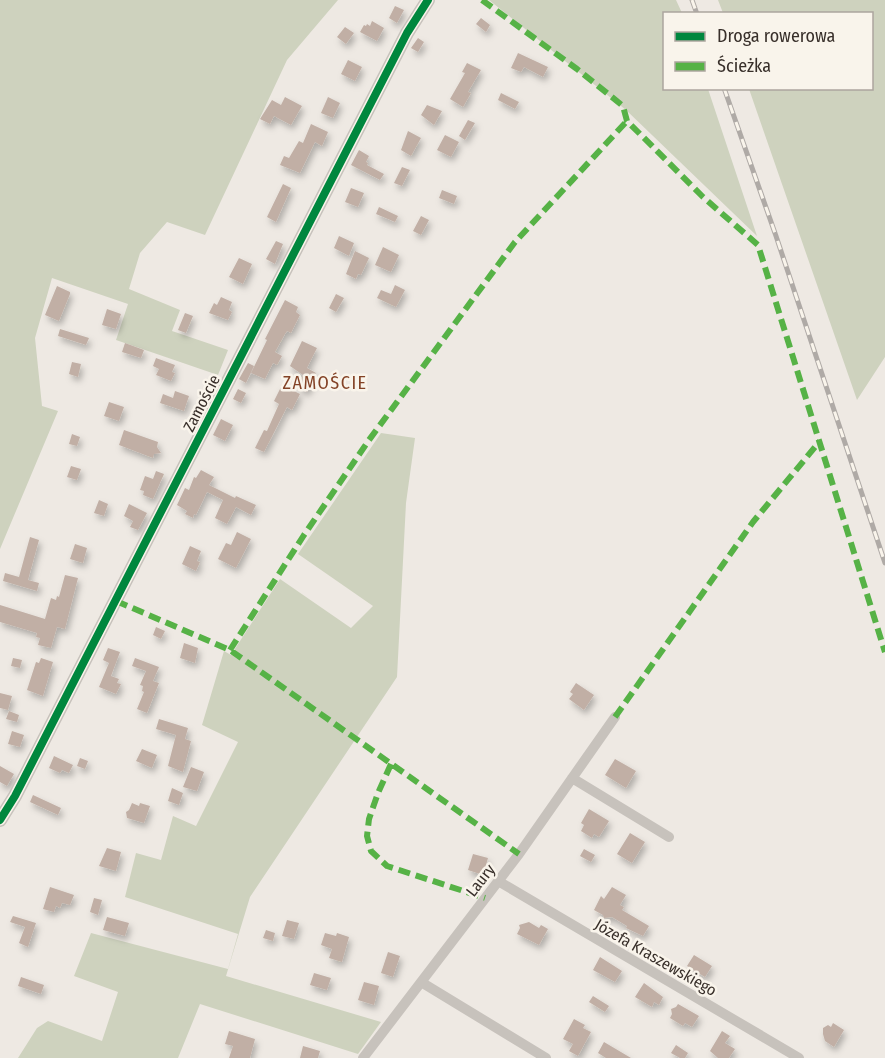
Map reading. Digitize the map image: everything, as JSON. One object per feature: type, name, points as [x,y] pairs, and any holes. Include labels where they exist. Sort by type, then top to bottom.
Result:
[{"type":"street","name":"Zamoście","points":[[0,820],[15,796],[407,33],[428,0]]},
{"type":"street","name":"Laury","points":[[363,1058],[498,881],[615,717]]},
{"type":"street","points":[[572,778],[669,837]]},
{"type":"street","name":"Józefa Kraszewskiego","points":[[498,881],[799,1058]]},
{"type":"street","points":[[421,982],[546,1058]]},
{"type":"green space","points":[[0,0],[338,0],[287,60],[205,235],[167,222],[140,253],[129,289],[180,310],[172,331],[228,350],[218,375],[116,340],[128,304],[52,278],[35,338],[42,406],[58,411],[0,549]]},
{"type":"green space","points":[[489,0],[676,0],[682,12],[663,12],[663,90],[708,90],[757,236],[626,110]]},
{"type":"green space","points":[[718,0],[885,0],[885,357],[857,400],[749,90],[873,90],[873,12],[723,12]]},
{"type":"green space","points":[[381,433],[415,438],[406,503],[397,677],[250,897],[226,976],[381,1022],[358,1054],[200,1004],[178,1058],[18,1058],[37,1028],[48,1021],[102,1041],[118,992],[74,976],[91,933],[228,969],[238,934],[125,897],[136,853],[161,860],[173,816],[196,826],[238,742],[202,725],[224,651],[231,655],[280,579],[351,628],[373,606],[298,554]]},
{"type":"building","points":[[395,6],[404,10],[397,23],[389,18]]},
{"type":"building","points":[[481,18],[490,25],[486,32],[476,24]]},
{"type":"building","points":[[372,21],[384,28],[377,41],[360,32],[364,25],[370,26]]},
{"type":"building","points":[[345,27],[354,33],[346,44],[337,37]]},
{"type":"building","points":[[418,38],[424,42],[418,52],[411,48]]},
{"type":"building","points":[[518,53],[548,67],[543,77],[524,67],[521,72],[511,68]]},
{"type":"building","points":[[348,60],[362,67],[355,81],[341,74]]},
{"type":"building","points":[[467,63],[481,70],[468,92],[471,93],[463,107],[450,99],[465,73],[462,72]]},
{"type":"building","points":[[501,93],[519,102],[515,109],[498,100]]},
{"type":"building","points":[[285,97],[302,106],[291,125],[274,116],[270,124],[260,119],[272,100],[281,105]]},
{"type":"building","points":[[328,97],[340,103],[333,118],[321,113]]},
{"type":"building","points":[[427,105],[442,111],[434,125],[421,115]]},
{"type":"building","points":[[468,120],[475,123],[465,140],[459,136]]},
{"type":"building","points":[[311,124],[328,132],[322,146],[315,142],[300,173],[280,165],[284,156],[289,158],[299,141],[303,143]]},
{"type":"building","points":[[408,131],[421,138],[411,156],[401,150]]},
{"type":"building","points":[[445,135],[459,142],[451,157],[437,150]]},
{"type":"building","points":[[359,150],[369,156],[367,165],[384,174],[380,180],[351,165]]},
{"type":"building","points":[[402,167],[410,170],[402,186],[394,183]]},
{"type":"building","points":[[283,184],[291,188],[276,222],[267,217]]},
{"type":"building","points":[[351,188],[364,193],[358,207],[345,202]]},
{"type":"building","points":[[442,190],[457,196],[454,204],[439,198]]},
{"type":"building","points":[[379,207],[398,216],[395,222],[376,214]]},
{"type":"building","points":[[421,216],[429,220],[421,235],[413,231]]},
{"type":"building","points":[[339,236],[354,243],[349,256],[334,248]]},
{"type":"building","points":[[276,241],[283,244],[275,264],[266,259]]},
{"type":"building","points":[[383,247],[399,255],[391,272],[375,265]]},
{"type":"building","points":[[355,251],[369,258],[361,275],[358,274],[356,279],[346,274]]},
{"type":"building","points":[[239,258],[252,264],[243,284],[229,277]]},
{"type":"building","points":[[395,285],[405,290],[396,307],[377,298],[381,290],[391,294]]},
{"type":"building","points":[[57,286],[70,292],[59,321],[45,315]]},
{"type":"building","points":[[336,294],[344,298],[336,312],[329,308]]},
{"type":"building","points":[[221,297],[232,302],[229,310],[232,312],[228,320],[209,313],[214,303],[217,305]]},
{"type":"building","points":[[285,300],[298,307],[296,312],[300,315],[291,333],[287,331],[275,352],[282,356],[277,365],[273,363],[265,379],[251,373]]},
{"type":"building","points":[[107,309],[121,314],[116,329],[102,325]]},
{"type":"building","points":[[185,313],[193,316],[186,333],[178,330]]},
{"type":"building","points":[[60,329],[89,338],[86,345],[58,336]]},
{"type":"building","points":[[302,341],[317,348],[307,368],[316,373],[307,392],[298,387],[303,375],[290,366]]},
{"type":"building","points":[[125,343],[144,350],[141,358],[122,352]]},
{"type":"building","points":[[156,358],[175,365],[172,372],[175,373],[171,381],[156,375],[159,369],[153,366]]},
{"type":"building","points":[[72,362],[81,364],[78,377],[69,374]]},
{"type":"building","points":[[248,363],[254,366],[246,383],[239,379]]},
{"type":"building","points":[[282,385],[300,394],[292,410],[287,407],[264,452],[255,448],[264,430],[267,431],[279,404],[274,401]]},
{"type":"building","points":[[238,389],[246,393],[241,403],[233,399]]},
{"type":"building","points":[[175,391],[189,396],[184,411],[160,403],[163,394],[173,398]]},
{"type":"building","points":[[109,402],[124,407],[119,421],[104,416]]},
{"type":"building","points":[[221,419],[233,425],[225,441],[213,435]]},
{"type":"building","points":[[124,430],[158,442],[157,447],[161,453],[154,454],[153,458],[119,445]]},
{"type":"building","points":[[72,434],[80,437],[77,446],[69,444]]},
{"type":"building","points":[[71,466],[81,469],[77,480],[67,477]]},
{"type":"building","points":[[201,470],[214,477],[209,485],[256,505],[251,515],[236,507],[227,524],[215,518],[223,500],[207,492],[193,518],[185,514],[187,511],[177,505],[185,488],[189,490],[194,477],[196,478]]},
{"type":"building","points":[[156,471],[164,474],[153,499],[143,495],[144,491],[140,490],[145,476],[153,479]]},
{"type":"building","points":[[99,500],[108,504],[104,516],[94,513]]},
{"type":"building","points":[[129,504],[147,513],[138,530],[130,527],[133,521],[124,516]]},
{"type":"building","points":[[237,532],[251,539],[236,568],[218,559],[226,543],[231,545]]},
{"type":"building","points":[[30,537],[39,540],[28,580],[39,583],[37,591],[3,581],[5,573],[19,577]]},
{"type":"building","points":[[75,544],[87,548],[83,563],[70,559]]},
{"type":"building","points":[[190,546],[201,551],[196,571],[182,564]]},
{"type":"building","points":[[65,575],[78,578],[65,629],[57,627],[51,648],[38,645],[40,638],[36,637],[37,633],[0,622],[0,605],[45,619],[51,598],[56,600],[57,596],[59,597]]},
{"type":"building","points":[[156,627],[165,631],[161,639],[153,635]]},
{"type":"building","points":[[184,643],[198,648],[195,663],[180,658]]},
{"type":"building","points":[[108,648],[120,652],[111,676],[119,679],[117,683],[121,684],[116,694],[99,687],[109,663],[103,660]]},
{"type":"building","points":[[13,658],[22,660],[20,668],[11,666]]},
{"type":"building","points":[[41,658],[53,662],[43,696],[27,690],[36,662],[39,663]]},
{"type":"building","points":[[135,658],[159,667],[153,681],[159,683],[147,713],[137,709],[144,692],[142,691],[143,686],[140,685],[146,671],[132,666]]},
{"type":"building","points":[[576,683],[594,695],[584,710],[569,699],[573,694],[570,692]]},
{"type":"building","points":[[0,693],[12,696],[8,710],[0,708]]},
{"type":"building","points":[[9,711],[19,715],[17,722],[6,719]]},
{"type":"building","points":[[159,719],[188,728],[185,739],[191,741],[183,772],[168,766],[176,735],[156,729]]},
{"type":"building","points":[[12,731],[24,735],[20,747],[8,744]]},
{"type":"building","points":[[142,749],[157,755],[152,768],[136,761]]},
{"type":"building","points":[[54,756],[73,765],[69,773],[62,770],[60,773],[49,768]]},
{"type":"building","points":[[80,758],[88,761],[85,769],[77,766]]},
{"type":"building","points":[[615,759],[636,771],[626,788],[605,775]]},
{"type":"building","points":[[0,766],[14,774],[7,786],[0,782]]},
{"type":"building","points":[[191,767],[204,772],[197,791],[183,787]]},
{"type":"building","points":[[172,788],[183,793],[179,805],[168,801]]},
{"type":"building","points":[[33,795],[61,808],[58,815],[30,802]]},
{"type":"building","points":[[132,803],[139,806],[140,803],[150,806],[144,823],[127,818],[126,812]]},
{"type":"building","points":[[589,809],[609,821],[599,837],[594,834],[592,838],[581,831],[584,825],[581,823]]},
{"type":"building","points":[[630,833],[645,842],[632,863],[617,854]]},
{"type":"building","points":[[107,848],[121,852],[116,871],[99,866]]},
{"type":"building","points":[[584,849],[595,855],[591,862],[580,856]]},
{"type":"building","points":[[473,854],[488,858],[483,875],[468,870]]},
{"type":"building","points":[[50,887],[74,895],[70,905],[62,903],[60,908],[56,906],[54,912],[43,909]]},
{"type":"building","points":[[612,887],[626,895],[620,905],[624,907],[622,910],[649,926],[643,936],[626,928],[627,926],[612,917],[604,918],[594,910],[601,896],[604,899]]},
{"type":"building","points":[[94,898],[102,900],[98,915],[90,912]]},
{"type":"building","points":[[13,916],[36,923],[28,947],[19,943],[25,927],[10,922]]},
{"type":"building","points":[[107,917],[129,923],[125,936],[103,930]]},
{"type":"building","points":[[287,920],[299,923],[294,939],[282,936]]},
{"type":"building","points":[[529,922],[539,928],[541,925],[548,929],[539,945],[517,934],[519,925]]},
{"type":"building","points":[[266,930],[275,933],[273,941],[263,938]]},
{"type":"building","points":[[325,933],[336,936],[337,933],[349,937],[342,962],[329,958],[332,949],[321,945]]},
{"type":"building","points":[[388,952],[400,956],[393,977],[381,973]]},
{"type":"building","points":[[694,955],[712,966],[705,977],[687,966]]},
{"type":"building","points":[[600,957],[622,971],[615,982],[593,970]]},
{"type":"building","points":[[314,973],[331,978],[327,990],[310,985]]},
{"type":"building","points":[[21,977],[44,985],[41,994],[18,986]]},
{"type":"building","points":[[364,982],[379,986],[374,1005],[358,1000]]},
{"type":"building","points":[[644,983],[663,997],[659,1005],[654,1002],[652,1007],[635,997]]},
{"type":"building","points":[[593,996],[609,1006],[605,1012],[589,1002]]},
{"type":"building","points":[[678,1004],[699,1016],[692,1027],[685,1023],[683,1026],[670,1018],[671,1009]]},
{"type":"building","points":[[574,1019],[585,1025],[583,1028],[591,1032],[578,1056],[569,1051],[573,1044],[563,1039]]},
{"type":"building","points":[[833,1023],[844,1030],[834,1047],[825,1041],[823,1034],[823,1028],[828,1025],[831,1027]]},
{"type":"building","points":[[229,1031],[255,1039],[250,1058],[229,1058],[233,1046],[225,1044]]},
{"type":"building","points":[[722,1031],[730,1036],[725,1043],[735,1049],[729,1058],[718,1058],[710,1051]]},
{"type":"building","points":[[604,1042],[631,1058],[606,1058],[598,1053]]},
{"type":"building","points":[[676,1045],[688,1053],[685,1058],[671,1053]]},
{"type":"building","points":[[303,1046],[320,1051],[318,1058],[300,1058]]},
{"type":"railway","points":[[692,0],[696,12]]},
{"type":"railway","points":[[725,90],[885,563]]},
{"type":"marked path","points":[[482,0],[577,69],[623,106],[627,121],[703,197],[758,245],[885,652]]},
{"type":"marked path","points":[[230,650],[369,440],[515,242],[627,121]]},
{"type":"marked path","points":[[615,717],[753,522],[820,441]]},
{"type":"marked path","points":[[116,601],[230,650],[519,854]]},
{"type":"marked path","points":[[391,764],[369,819],[367,836],[371,851],[387,866],[485,898]]},
{"type":"cycle path","points":[[0,820],[15,796],[407,33],[428,0]]},
{"type":"district","name":"ZAMOŚCIE","points":[[325,383]]}]
